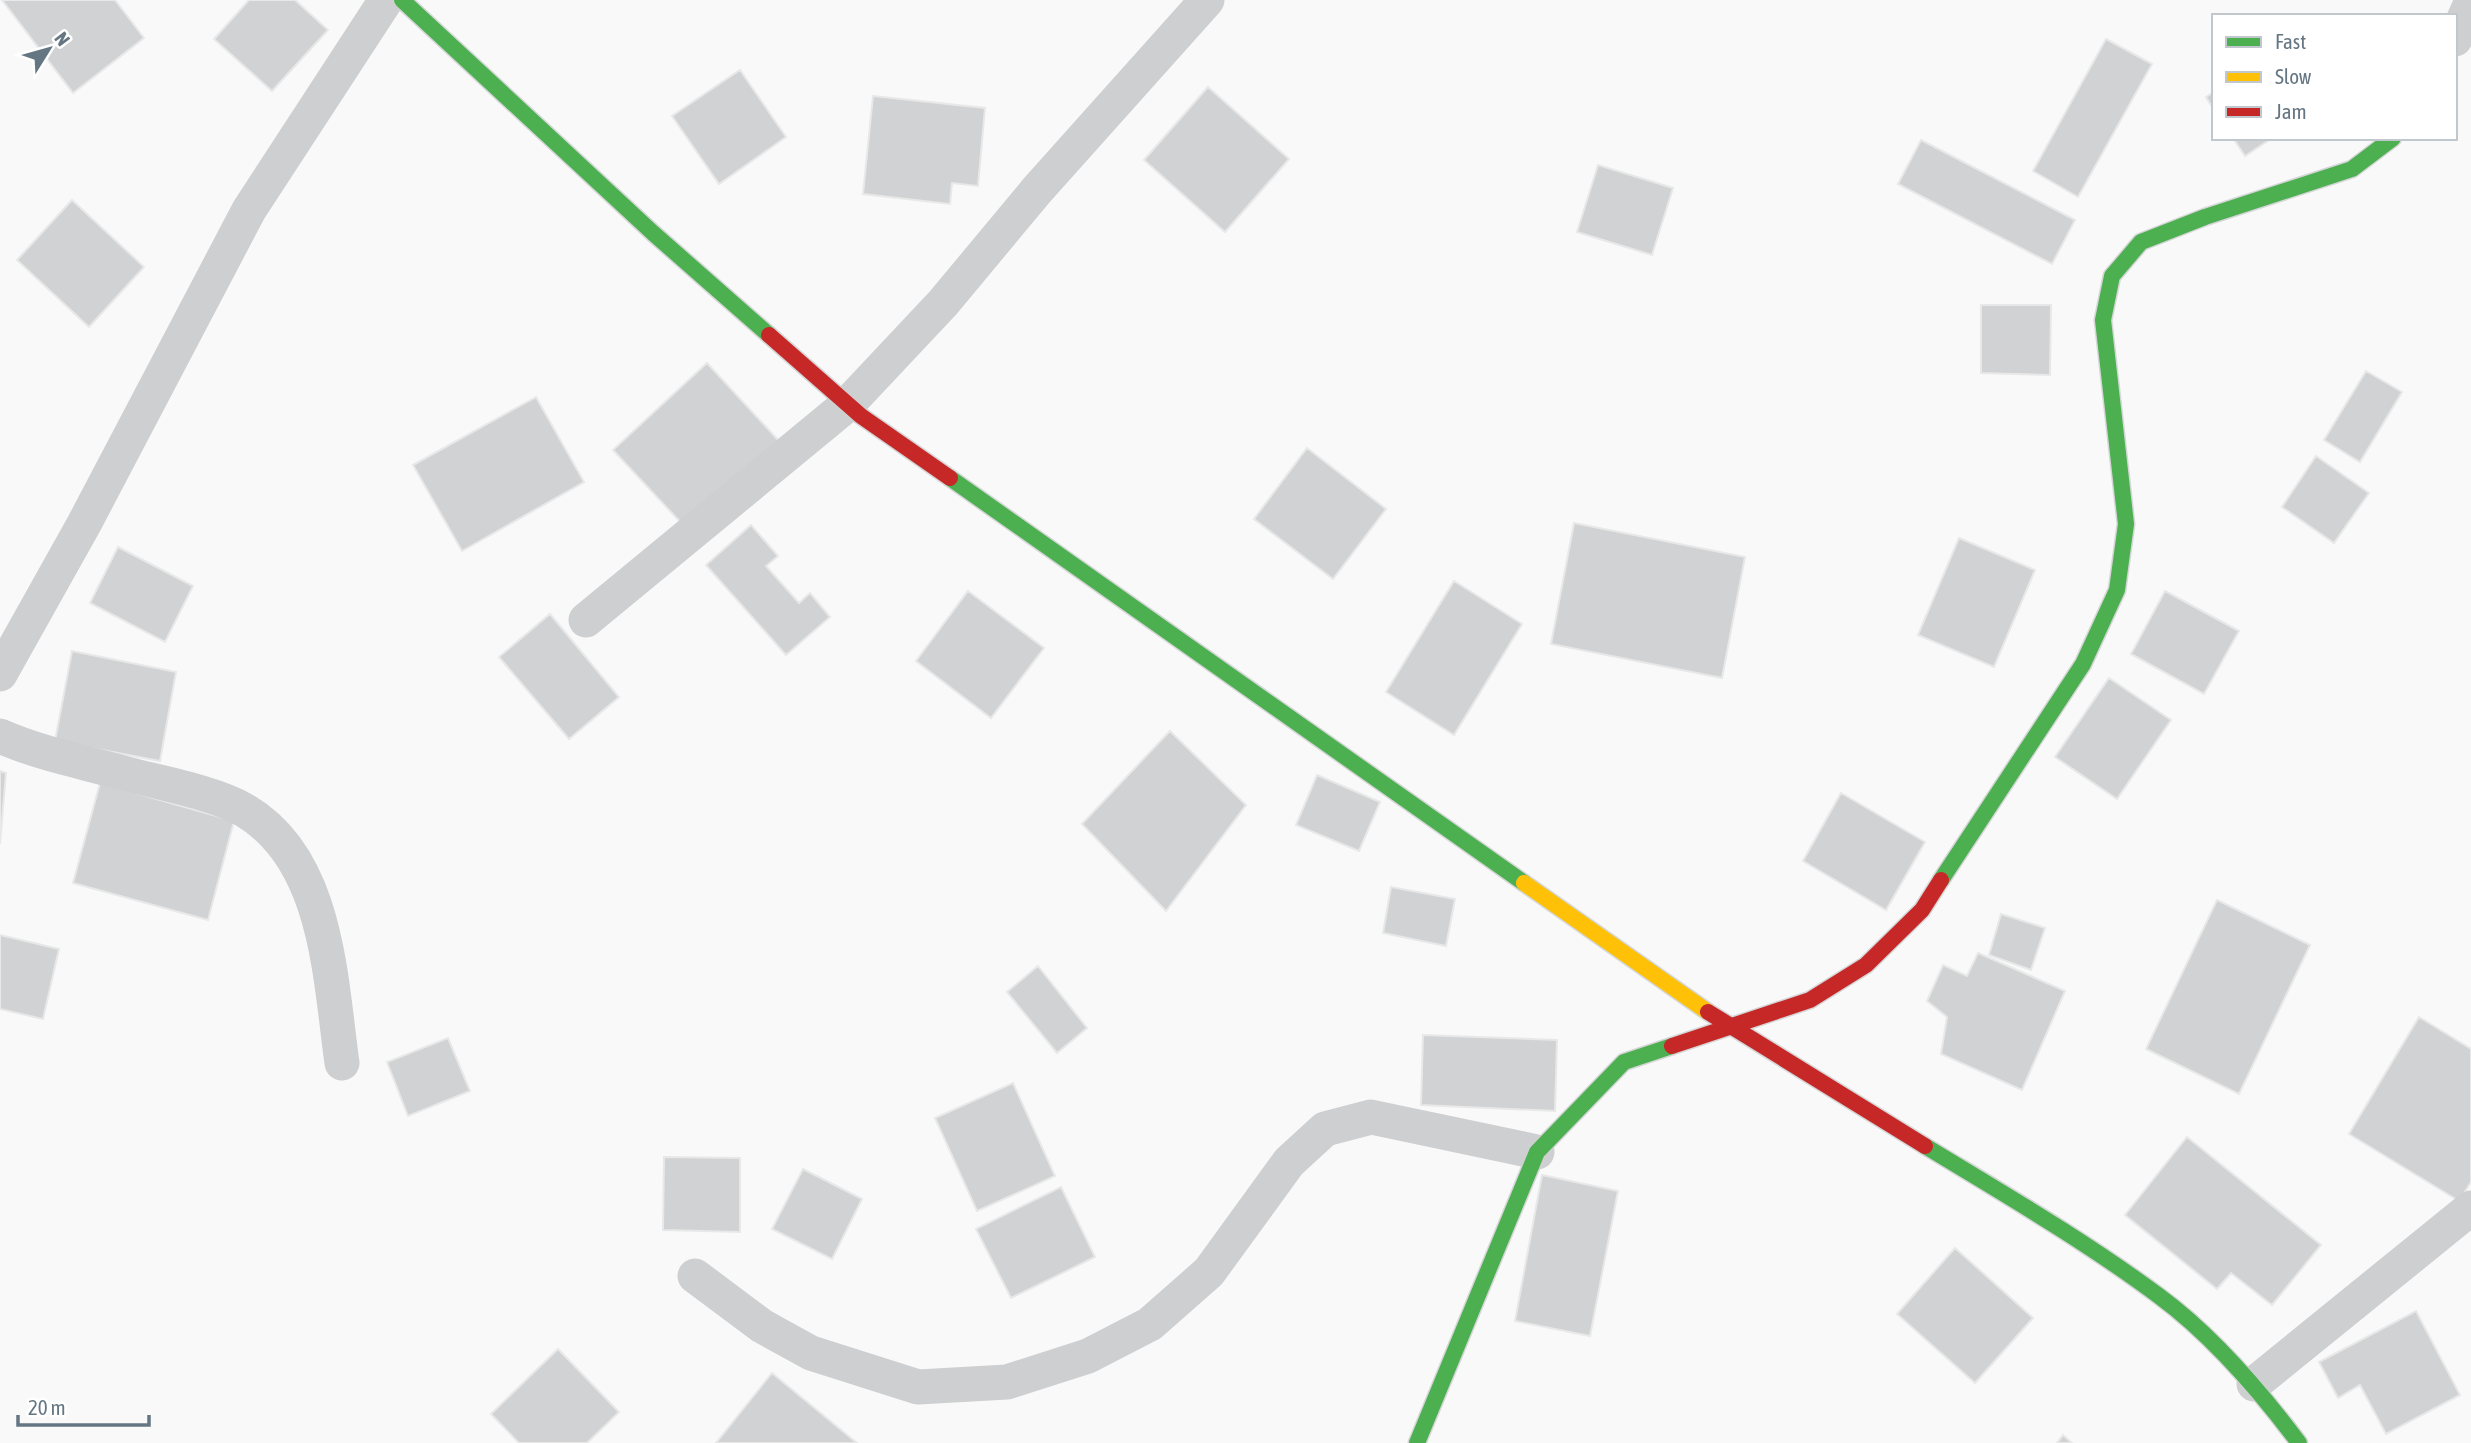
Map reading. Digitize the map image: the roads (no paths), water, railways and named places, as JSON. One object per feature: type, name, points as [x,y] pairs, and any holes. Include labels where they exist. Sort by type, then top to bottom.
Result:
[{"type":"street","points":[[0,674],[84,524],[249,210],[386,0]]},
{"type":"street","points":[[402,0],[653,233],[848,404],[1728,1026],[2039,1216],[2161,1297],[2254,1384],[2299,1443]]},
{"type":"street","points":[[586,620],[848,404],[943,303],[1037,190],[1207,0]]},
{"type":"street","points":[[2457,35],[2471,4]]},
{"type":"street","points":[[1417,1443],[1537,1152],[1624,1062],[1810,1000],[1866,965],[1892,942],[1922,910],[2083,664],[2118,590],[2126,524],[2103,320],[2112,276],[2141,242],[2205,216],[2352,169],[2390,140]]},
{"type":"street","points":[[0,736],[31,750],[186,789],[244,810],[284,843],[309,890],[326,950],[342,1063]]},
{"type":"street","points":[[695,1276],[762,1326],[811,1353],[918,1387],[1007,1382],[1088,1356],[1150,1324],[1209,1272],[1289,1162],[1325,1129],[1371,1117],[1537,1152]]},
{"type":"street","points":[[2254,1384],[2471,1208]]}]
